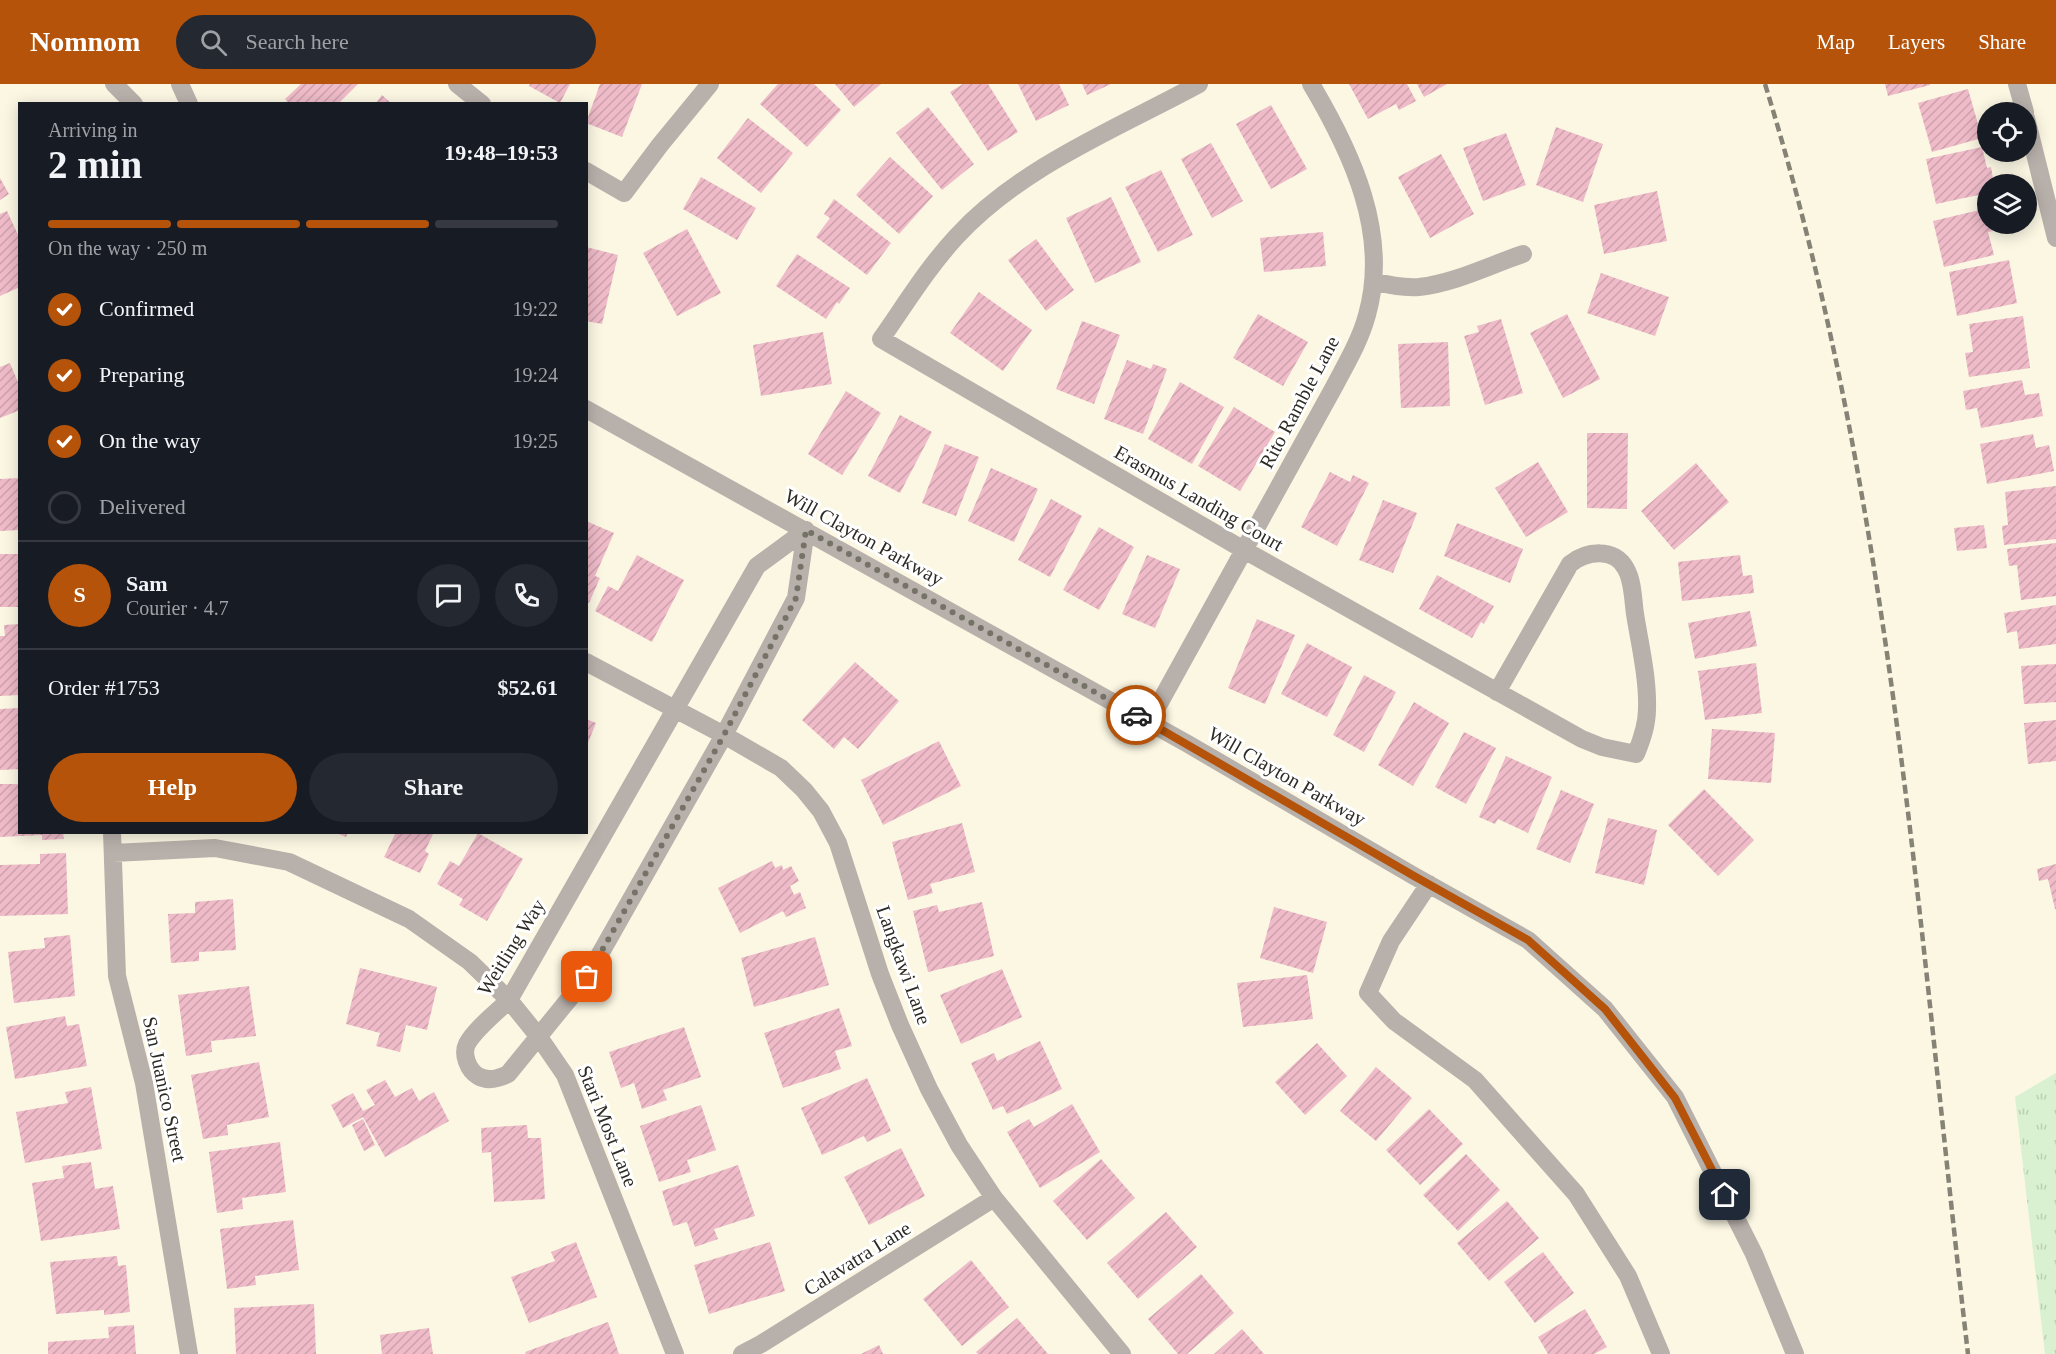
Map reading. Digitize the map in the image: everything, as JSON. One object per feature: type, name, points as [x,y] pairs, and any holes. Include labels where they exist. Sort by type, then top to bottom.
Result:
[{"type":"street","points":[[114,84],[132,102]]},
{"type":"street","points":[[180,84],[188,102]]},
{"type":"street","points":[[457,84],[480,102]]},
{"type":"street","points":[[588,172],[624,193],[710,84]]},
{"type":"street","name":"Erasmus Landing Court","points":[[1199,84],[1051,162],[1020,181],[957,236],[931,268],[881,339],[1244,550],[1497,692],[1582,739],[1602,747],[1636,754],[1644,731],[1647,710],[1646,684],[1630,579],[1622,562],[1599,553],[1579,557],[1570,564],[1497,692]]},
{"type":"street","name":"Rito Ramble Lane","points":[[1149,722],[1357,344],[1367,315],[1373,282],[1374,257],[1365,198],[1337,132],[1311,84]]},
{"type":"street","points":[[2017,84],[2022,102]]},
{"type":"street","points":[[2037,162],[2056,238]]},
{"type":"street","points":[[1373,282],[1419,287],[1444,281],[1523,254]]},
{"type":"street","name":"Will Clayton Parkway","points":[[588,410],[1149,722],[1528,940],[1605,1009],[1675,1098],[1754,1254],[1795,1354]]},
{"type":"street","name":"Weitling Way","points":[[806,530],[796,598],[724,735],[587,977],[508,1074],[498,1079],[487,1080],[476,1075],[469,1067],[465,1056],[466,1045],[509,1000],[757,566],[806,530]]},
{"type":"street","name":"Langkawi Lane","points":[[588,663],[781,768],[804,790],[821,811],[838,843],[880,974],[929,1089],[959,1145],[994,1198],[1122,1354]]},
{"type":"street","name":"San Juanico Street","points":[[112,834],[117,976],[144,1083],[189,1354]]},
{"type":"street","name":"Stari Most Lane","points":[[113,853],[214,848],[289,862],[409,919],[470,962],[509,1000],[539,1037],[565,1075],[675,1354]]},
{"type":"street","points":[[1429,884],[1391,941],[1368,993],[1394,1021],[1475,1080],[1576,1194],[1628,1276],[1661,1354]]},
{"type":"street","name":"Calavatra Lane","points":[[742,1354],[994,1198]]},
{"type":"green space","points":[[2056,1073],[2056,1354],[2045,1354],[2015,1097]]},
{"type":"building","points":[[301,84],[358,84],[340,102],[287,102],[285,99]]},
{"type":"building","points":[[530,84],[570,84],[561,102],[529,86]]},
{"type":"building","points":[[600,84],[642,84],[622,137],[588,124],[588,117]]},
{"type":"building","points":[[778,84],[814,84],[841,110],[807,147],[760,104]]},
{"type":"building","points":[[835,84],[881,84],[854,107]]},
{"type":"building","points":[[963,84],[988,84],[1018,132],[988,151],[950,92]]},
{"type":"building","points":[[1018,84],[1059,84],[1069,105],[1036,121]]},
{"type":"building","points":[[1082,84],[1111,84],[1087,95]]},
{"type":"building","points":[[1349,84],[1407,84],[1416,101],[1399,110],[1396,104],[1368,119]]},
{"type":"building","points":[[1417,84],[1447,84],[1424,97]]},
{"type":"building","points":[[1885,84],[1930,84],[1930,85],[1888,96]]},
{"type":"building","points":[[1968,89],[1977,120],[1977,139],[1932,152],[1918,103]]},
{"type":"building","points":[[382,95],[390,102],[377,102]]},
{"type":"building","points":[[1271,105],[1307,169],[1271,189],[1236,124]]},
{"type":"building","points":[[928,107],[974,164],[942,190],[896,133]]},
{"type":"building","points":[[748,118],[793,153],[761,193],[717,158]]},
{"type":"building","points":[[1556,127],[1603,144],[1583,202],[1536,185]]},
{"type":"building","points":[[1506,133],[1526,185],[1483,201],[1463,148]]},
{"type":"building","points":[[1211,143],[1243,201],[1212,218],[1181,159]]},
{"type":"building","points":[[1977,148],[1977,162],[1986,162],[1987,168],[1991,167],[1992,174],[1977,174],[1977,195],[1936,204],[1926,159]]},
{"type":"building","points":[[1441,154],[1474,214],[1430,238],[1398,177]]},
{"type":"building","points":[[890,157],[933,196],[899,234],[856,195]]},
{"type":"building","points":[[1161,170],[1193,235],[1158,252],[1125,187]]},
{"type":"building","points":[[701,177],[756,208],[737,240],[683,209]]},
{"type":"building","points":[[0,178],[9,194],[0,200]]},
{"type":"building","points":[[1657,191],[1667,241],[1604,254],[1594,205]]},
{"type":"building","points":[[1111,197],[1141,262],[1095,283],[1066,218]]},
{"type":"building","points":[[834,199],[891,243],[867,275],[816,237],[830,218],[824,214]]},
{"type":"building","points":[[7,211],[18,235],[18,288],[0,296],[0,214]]},
{"type":"building","points":[[1977,211],[1977,234],[1989,234],[1994,255],[1944,267],[1933,221]]},
{"type":"building","points":[[687,229],[721,293],[677,316],[643,253]]},
{"type":"building","points":[[1323,232],[1326,266],[1264,272],[1260,238]]},
{"type":"building","points":[[1036,239],[1074,290],[1046,311],[1008,260]]},
{"type":"building","points":[[588,248],[618,255],[602,324],[588,321]]},
{"type":"building","points":[[797,254],[850,288],[826,319],[776,286]]},
{"type":"building","points":[[2009,260],[2017,303],[1957,316],[1949,272]]},
{"type":"building","points":[[1601,273],[1669,297],[1655,336],[1587,313]]},
{"type":"building","points":[[979,292],[1032,330],[1003,371],[950,333]]},
{"type":"building","points":[[1258,314],[1308,342],[1283,386],[1233,358]]},
{"type":"building","points":[[1567,314],[1600,379],[1563,398],[1530,333]]},
{"type":"building","points":[[2023,316],[2030,368],[1969,377],[1965,353],[1973,352],[1969,324]]},
{"type":"building","points":[[1501,319],[1523,393],[1485,405],[1464,336],[1479,332],[1477,326]]},
{"type":"building","points":[[1082,321],[1120,335],[1094,404],[1056,389]]},
{"type":"building","points":[[823,332],[832,384],[761,396],[753,345]]},
{"type":"building","points":[[1448,342],[1450,406],[1401,408],[1398,344]]},
{"type":"building","points":[[1127,360],[1151,369],[1153,364],[1167,369],[1143,434],[1104,419]]},
{"type":"building","points":[[10,363],[18,382],[18,411],[0,418],[0,367]]},
{"type":"building","points":[[2022,380],[2025,395],[2039,393],[2043,416],[1981,428],[1977,408],[1966,410],[1963,391]]},
{"type":"building","points":[[1180,382],[1224,407],[1192,464],[1148,439]]},
{"type":"building","points":[[846,391],[881,413],[842,475],[808,454]]},
{"type":"building","points":[[1234,407],[1275,432],[1240,491],[1198,466]]},
{"type":"building","points":[[900,415],[932,432],[900,493],[868,476]]},
{"type":"building","points":[[1587,433],[1628,433],[1627,509],[1587,508]]},
{"type":"building","points":[[2033,434],[2036,448],[2049,445],[2054,471],[1987,484],[1980,444]]},
{"type":"building","points":[[945,444],[979,457],[956,516],[922,503]]},
{"type":"building","points":[[1538,462],[1568,512],[1526,537],[1495,488]]},
{"type":"building","points":[[1696,463],[1729,502],[1674,550],[1641,511]]},
{"type":"building","points":[[991,468],[1038,489],[1014,542],[968,521]]},
{"type":"building","points":[[1330,472],[1350,482],[1353,475],[1369,483],[1337,546],[1301,527]]},
{"type":"building","points":[[18,478],[18,530],[0,531],[0,479]]},
{"type":"building","points":[[2056,486],[2056,539],[2004,545],[2002,526],[2008,525],[2005,492]]},
{"type":"building","points":[[1051,499],[1082,516],[1050,577],[1018,560]]},
{"type":"building","points":[[1383,500],[1417,513],[1393,573],[1359,560]]},
{"type":"building","points":[[588,522],[614,533],[595,576],[600,578],[589,603]]},
{"type":"building","points":[[1457,523],[1523,549],[1510,583],[1444,556]]},
{"type":"building","points":[[1984,525],[1987,548],[1957,551],[1954,528]]},
{"type":"building","points":[[1099,527],[1134,547],[1099,610],[1063,590]]},
{"type":"building","points":[[2056,543],[2056,596],[2021,600],[2017,565],[2009,566],[2007,549]]},
{"type":"building","points":[[0,554],[18,554],[18,607],[0,607]]},
{"type":"building","points":[[637,555],[684,580],[652,642],[595,611],[608,586],[618,591]]},
{"type":"building","points":[[1147,555],[1180,569],[1155,628],[1122,614]]},
{"type":"building","points":[[1740,555],[1743,576],[1752,575],[1754,593],[1682,601],[1678,562]]},
{"type":"building","points":[[1437,575],[1494,606],[1484,624],[1481,622],[1472,638],[1419,609]]},
{"type":"building","points":[[2056,605],[2056,644],[2019,649],[2017,631],[2007,633],[2004,613]]},
{"type":"building","points":[[1750,611],[1757,646],[1695,659],[1688,623]]},
{"type":"building","points":[[1257,619],[1295,635],[1265,704],[1228,688]]},
{"type":"building","points":[[18,624],[18,695],[0,696],[0,636],[5,636],[4,625]]},
{"type":"building","points":[[1307,643],[1352,667],[1327,717],[1281,694]]},
{"type":"building","points":[[855,662],[899,701],[858,749],[844,737],[834,749],[802,720]]},
{"type":"building","points":[[1756,663],[1762,713],[1705,720],[1698,671]]},
{"type":"building","points":[[2056,664],[2056,702],[2024,704],[2021,666]]},
{"type":"building","points":[[1364,675],[1396,692],[1364,752],[1333,735]]},
{"type":"building","points":[[1414,702],[1449,723],[1413,786],[1378,765]]},
{"type":"building","points":[[18,708],[18,769],[0,770],[0,709]]},
{"type":"building","points":[[588,720],[596,723],[588,743]]},
{"type":"building","points":[[2056,720],[2056,761],[2028,764],[2024,723]]},
{"type":"building","points":[[1712,729],[1775,733],[1771,783],[1708,779]]},
{"type":"building","points":[[1464,732],[1496,748],[1466,804],[1435,787]]},
{"type":"building","points":[[939,741],[961,786],[883,825],[861,780]]},
{"type":"building","points":[[1506,756],[1552,777],[1528,833],[1498,819],[1495,824],[1479,817]]},
{"type":"building","points":[[0,784],[18,784],[18,834],[63,834],[64,839],[42,840],[42,835],[0,837]]},
{"type":"building","points":[[1704,789],[1754,840],[1718,876],[1668,825]]},
{"type":"building","points":[[1561,790],[1594,804],[1570,863],[1536,849]]},
{"type":"building","points":[[1608,818],[1657,830],[1644,885],[1595,873]]},
{"type":"building","points":[[962,823],[975,872],[930,884],[933,893],[908,900],[892,842]]},
{"type":"building","points":[[395,834],[433,834],[425,851],[429,854],[420,873],[384,857]]},
{"type":"building","points":[[477,834],[523,859],[487,921],[459,905],[463,899],[437,884],[450,861],[459,866]]},
{"type":"building","points":[[66,853],[68,914],[0,916],[0,865],[40,864],[40,854]]},
{"type":"building","points":[[772,861],[775,868],[782,865],[783,870],[791,866],[799,881],[790,886],[794,895],[800,892],[806,908],[786,917],[783,911],[740,933],[718,888]]},
{"type":"building","points":[[2056,864],[2055,909],[2048,879],[2039,881],[2037,869]]},
{"type":"building","points":[[233,899],[236,950],[199,952],[199,961],[171,963],[168,914],[195,913],[195,902]]},
{"type":"building","points":[[982,902],[994,956],[928,972],[913,911],[937,905],[939,912]]},
{"type":"building","points":[[1274,907],[1327,922],[1313,973],[1260,958]]},
{"type":"building","points":[[70,935],[75,996],[14,1003],[8,952],[45,948],[44,938]]},
{"type":"building","points":[[815,937],[829,985],[754,1007],[741,958]]},
{"type":"building","points":[[360,968],[437,987],[427,1030],[406,1025],[400,1052],[376,1046],[380,1033],[346,1024]]},
{"type":"building","points":[[1002,969],[1022,1017],[961,1044],[940,995]]},
{"type":"building","points":[[1307,975],[1313,1019],[1243,1027],[1237,983]]},
{"type":"building","points":[[249,986],[256,1036],[211,1041],[212,1052],[186,1056],[178,995]]},
{"type":"building","points":[[839,1008],[852,1046],[835,1051],[841,1069],[783,1088],[764,1033]]},
{"type":"building","points":[[65,1016],[67,1026],[79,1024],[87,1066],[15,1079],[6,1027]]},
{"type":"building","points":[[684,1027],[701,1077],[663,1090],[667,1100],[642,1109],[634,1083],[621,1088],[609,1052]]},
{"type":"building","points":[[1040,1041],[1062,1089],[1007,1114],[1003,1106],[993,1110],[971,1063],[994,1053],[997,1061]]},
{"type":"building","points":[[1317,1043],[1347,1076],[1305,1115],[1275,1082]]},
{"type":"building","points":[[259,1062],[269,1117],[227,1125],[228,1135],[203,1139],[191,1075]]},
{"type":"building","points":[[1376,1067],[1412,1098],[1376,1141],[1340,1111]]},
{"type":"building","points":[[867,1078],[891,1131],[867,1142],[864,1136],[822,1155],[801,1108]]},
{"type":"building","points":[[385,1080],[395,1097],[412,1088],[419,1101],[434,1092],[449,1121],[385,1157],[363,1117],[343,1128],[331,1105],[353,1093],[363,1111],[375,1105],[366,1090]]},
{"type":"building","points":[[91,1087],[102,1149],[25,1163],[16,1112],[68,1103],[65,1092]]},
{"type":"building","points":[[1072,1104],[1100,1152],[1040,1188],[1007,1132],[1029,1119],[1034,1127]]},
{"type":"building","points":[[701,1105],[716,1150],[687,1160],[691,1172],[659,1182],[640,1126]]},
{"type":"building","points":[[1429,1109],[1463,1144],[1420,1185],[1386,1150]]},
{"type":"building","points":[[363,1119],[375,1145],[364,1151],[352,1125]]},
{"type":"building","points":[[527,1125],[528,1138],[541,1138],[545,1199],[494,1202],[491,1152],[482,1153],[481,1128]]},
{"type":"building","points":[[280,1142],[286,1192],[242,1198],[243,1209],[217,1213],[209,1152]]},
{"type":"building","points":[[901,1148],[925,1196],[869,1225],[844,1177]]},
{"type":"building","points":[[1466,1154],[1500,1190],[1458,1231],[1423,1195]]},
{"type":"building","points":[[1101,1159],[1135,1198],[1087,1240],[1053,1201]]},
{"type":"building","points":[[91,1162],[95,1189],[113,1186],[120,1229],[41,1241],[32,1183],[64,1178],[62,1166]]},
{"type":"building","points":[[738,1165],[755,1216],[714,1229],[718,1239],[695,1247],[687,1222],[673,1226],[662,1191]]},
{"type":"building","points":[[1507,1201],[1539,1238],[1489,1281],[1457,1243]]},
{"type":"building","points":[[1166,1212],[1197,1247],[1138,1299],[1107,1263]]},
{"type":"building","points":[[293,1220],[299,1270],[255,1276],[256,1285],[227,1289],[220,1229]]},
{"type":"building","points":[[576,1242],[597,1297],[529,1323],[511,1277],[555,1261],[551,1252]]},
{"type":"building","points":[[770,1242],[785,1291],[709,1314],[694,1265]]},
{"type":"building","points":[[1543,1252],[1574,1293],[1535,1323],[1504,1282]]},
{"type":"building","points":[[117,1256],[118,1266],[126,1265],[130,1312],[104,1315],[104,1310],[56,1314],[50,1262]]},
{"type":"building","points":[[971,1260],[1009,1307],[962,1346],[923,1299]]},
{"type":"building","points":[[1201,1274],[1234,1313],[1187,1354],[1178,1354],[1148,1319]]},
{"type":"building","points":[[314,1304],[316,1354],[236,1354],[234,1308]]},
{"type":"building","points":[[1585,1309],[1607,1347],[1594,1354],[1548,1354],[1538,1337]]},
{"type":"building","points":[[1017,1318],[1048,1354],[978,1354],[976,1352]]},
{"type":"building","points":[[608,1322],[619,1354],[526,1354],[525,1352]]},
{"type":"building","points":[[134,1325],[136,1354],[48,1354],[48,1342],[109,1338],[108,1327]]},
{"type":"building","points":[[429,1328],[433,1354],[382,1354],[380,1335]]},
{"type":"building","points":[[1242,1329],[1264,1354],[1214,1354]]},
{"type":"building","points":[[879,1345],[883,1354],[861,1354]]},
{"type":"railway","points":[[1765,84],[1808,239],[1843,396],[1872,555],[1915,874],[1968,1354]]},
{"type":"way so far","points":[[587,977],[724,735],[796,598],[806,530],[1136,715]]},
{"type":"route","points":[[1136,715],[1528,940],[1605,1009],[1675,1098],[1725,1195]]}]
